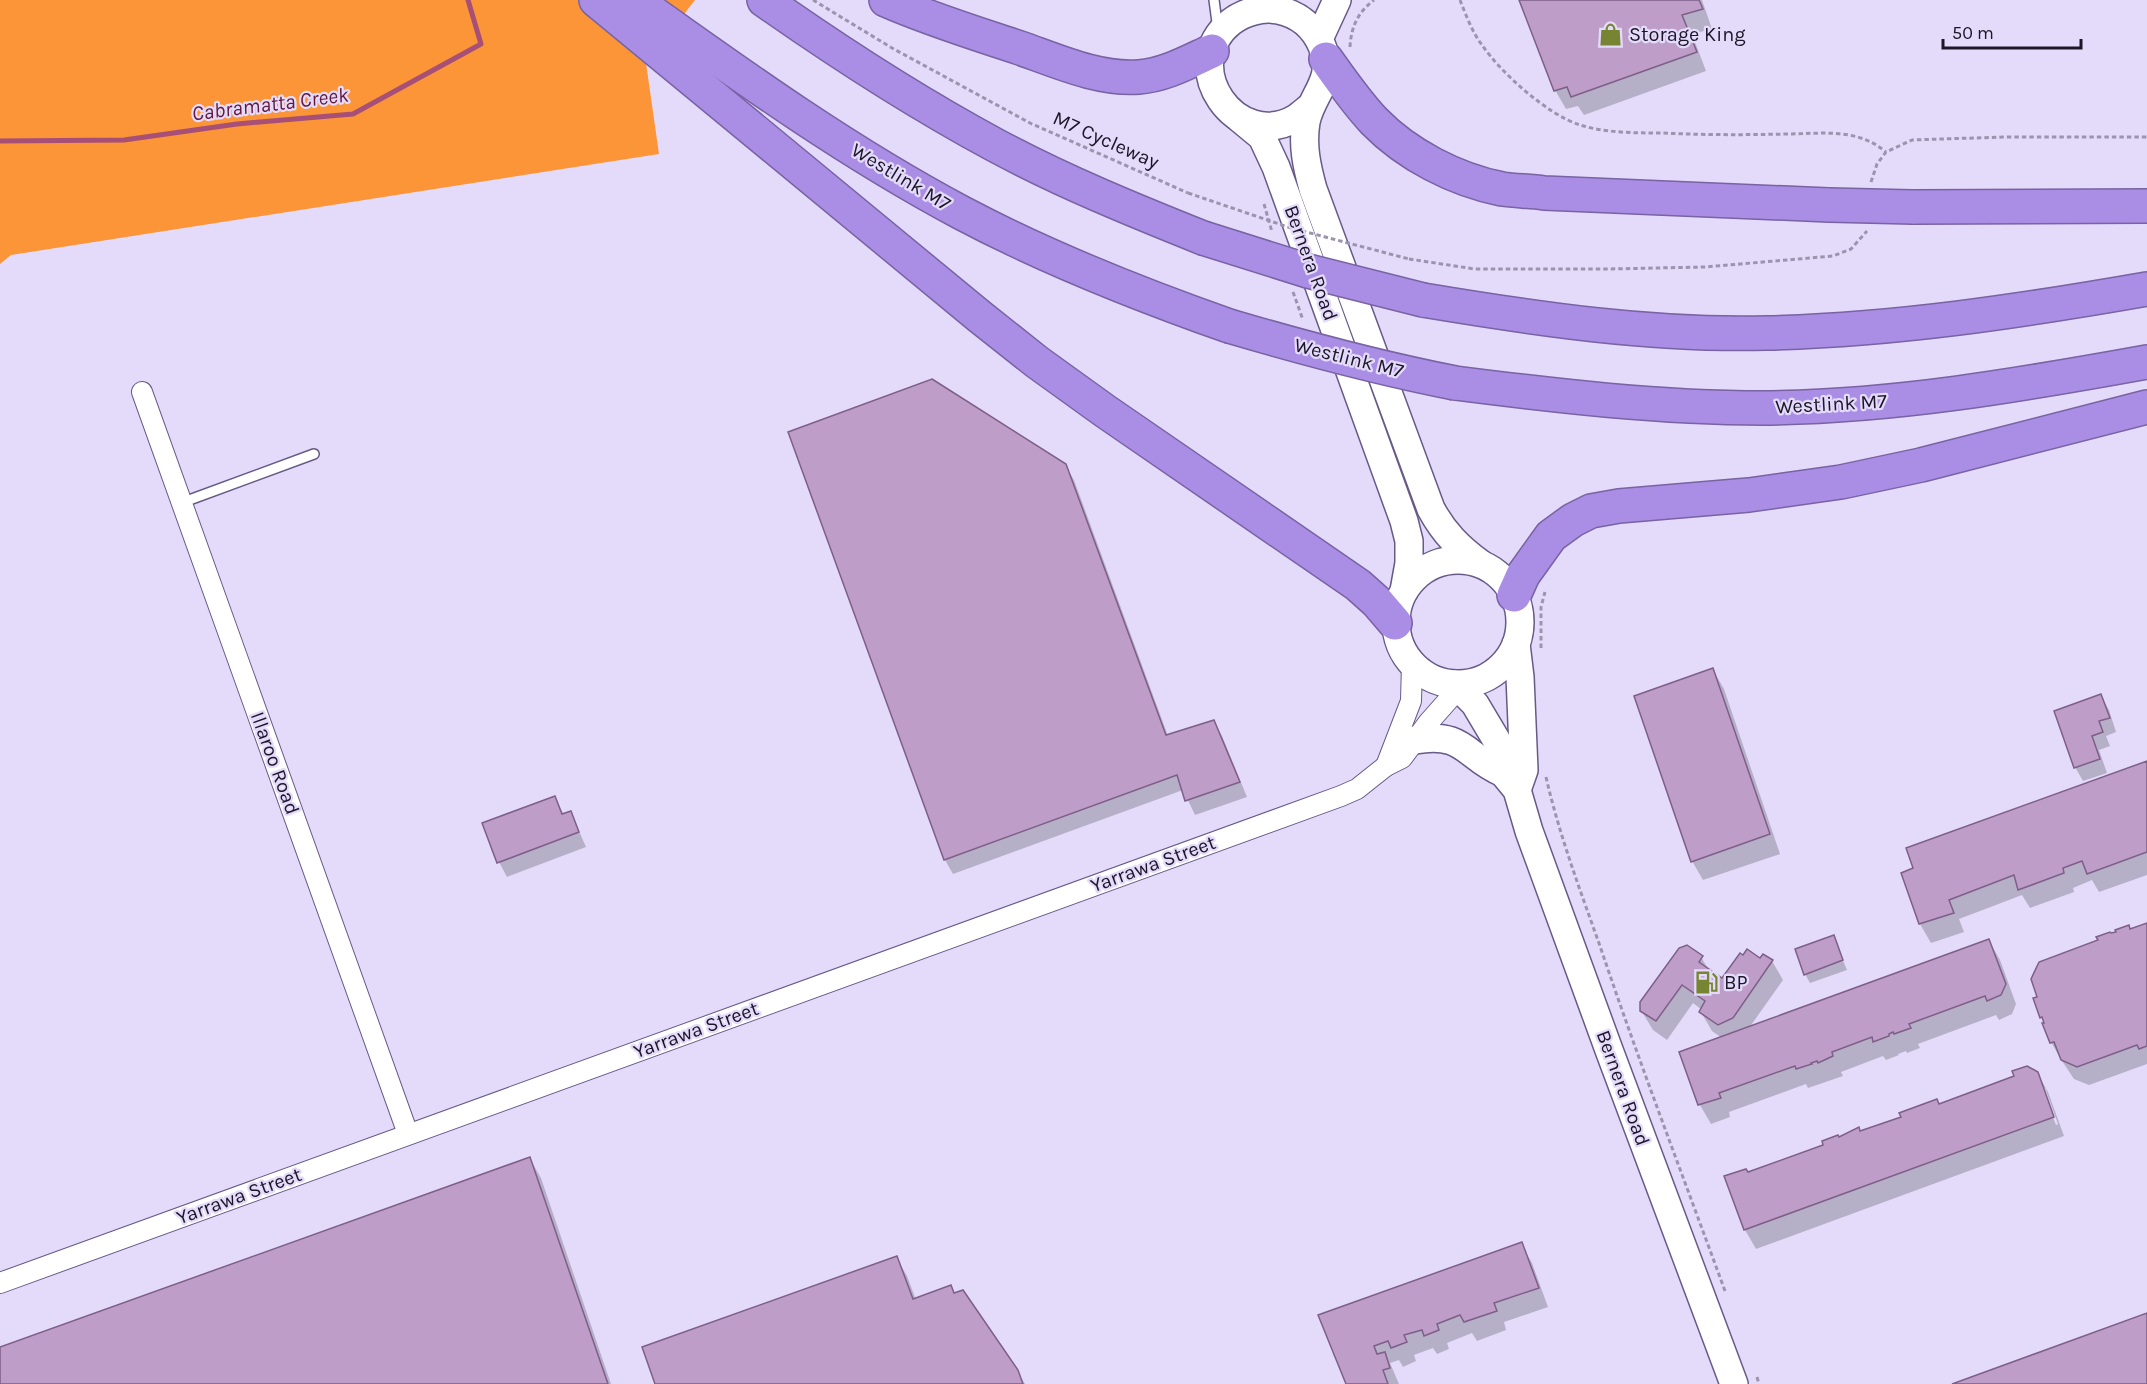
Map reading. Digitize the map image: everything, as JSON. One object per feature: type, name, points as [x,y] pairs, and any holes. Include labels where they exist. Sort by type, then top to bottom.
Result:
[{"type":"highway","points":[[596,0],[1036,362],[1358,585],[1395,623]]},
{"type":"highway","name":"Westlink M7","points":[[635,0],[754,84],[874,163],[962,213],[1050,256],[1156,300],[1229,326],[1346,359],[1455,383],[1587,399],[1672,406],[1763,408],[1847,405],[1960,393],[2147,362]]},
{"type":"highway","points":[[764,0],[805,12],[904,92],[996,146],[1100,196],[1203,238],[1308,271],[1423,300],[1604,326],[1714,333],[1766,333],[1908,325],[2050,306],[2147,289]]},
{"type":"highway","points":[[886,0],[1030,52],[1083,69],[1117,76],[1138,77],[1161,74],[1215,43]]},
{"type":"highway","points":[[1331,49],[1360,105],[1397,141],[1448,171],[1474,182],[1503,189],[1544,193],[1829,205],[2147,206]]},
{"type":"highway","points":[[1530,594],[1523,575],[1551,536],[1573,520],[1591,511],[1749,495],[1841,482],[1921,465],[2147,408]]},
{"type":"main road","points":[[1331,49],[1300,19],[1270,5],[1237,17],[1215,43],[1210,77],[1224,105],[1239,118],[1257,125],[1276,125],[1295,119],[1310,107],[1323,85],[1331,49],[1337,0]]},
{"type":"main road","name":"Bernera Road","points":[[1310,107],[1304,134],[1305,159],[1313,189],[1431,509],[1453,541],[1481,564]]},
{"type":"main road","name":"Bernera Road","points":[[1239,118],[1262,137],[1276,167],[1389,475],[1410,541],[1404,591]]},
{"type":"main road","points":[[1463,560],[1481,564],[1495,571],[1506,582],[1530,594],[1519,611],[1520,628],[1528,648],[1481,680],[1454,684],[1438,681],[1424,674],[1412,664],[1400,645],[1395,623],[1397,607],[1404,591],[1415,577],[1429,567],[1446,561],[1463,560]]},
{"type":"main road","name":"Bernera Road","points":[[1510,782],[1524,770],[1520,677],[1528,648]]},
{"type":"main road","name":"Bernera Road","points":[[1454,684],[1475,704],[1493,731],[1734,1384]]},
{"type":"main road","points":[[1415,740],[1438,737],[1455,741],[1510,782]]},
{"type":"street","name":"Illaroo Road","points":[[142,392],[408,1134]]},
{"type":"street","points":[[1386,766],[1411,702],[1412,664]]},
{"type":"street","name":"Yarrawa Street","points":[[0,1283],[1341,796],[1357,789],[1386,766],[1402,758],[1450,697],[1454,684]]},
{"type":"lane","points":[[1214,0],[1215,43]]},
{"type":"lane","points":[[182,503],[314,454]]},
{"type":"path","points":[[1331,49],[1351,32],[1356,19],[1374,0]]},
{"type":"path","points":[[1460,0],[1472,28],[1491,57],[1534,98],[1560,116],[1580,125],[1653,133],[1723,135],[1845,133],[1867,140],[1886,152]]},
{"type":"path","name":"M7 Cycleway","points":[[805,12],[892,48],[1030,123],[1188,193],[1291,228],[1409,259]]},
{"type":"path","points":[[1528,648],[1541,607],[1530,594]]},
{"type":"path","points":[[1545,769],[1552,801],[1573,870],[1623,1015],[1708,1243]]},
{"type":"shaded area","points":[[0,0],[695,0],[646,63],[659,154],[11,255],[0,264]]},
{"type":"building","name":"Storage King","points":[[1519,0],[1699,0],[1703,9],[1682,15],[1697,52],[1571,97],[1567,87],[1554,91]]},
{"type":"building","points":[[932,379],[1066,464],[1166,735],[1214,720],[1240,782],[1185,801],[1177,775],[944,860],[788,432]]},
{"type":"building","points":[[1713,668],[1770,834],[1691,862],[1634,696]]},
{"type":"building","points":[[2101,694],[2110,718],[2099,721],[2103,732],[2092,736],[2100,759],[2074,768],[2054,711]]},
{"type":"building","points":[[2147,761],[2147,852],[2087,874],[2082,861],[2063,868],[2064,873],[2018,890],[2014,875],[1949,900],[1954,913],[1919,924],[1901,873],[1913,868],[1906,848]]},
{"type":"building","points":[[555,796],[562,814],[571,811],[579,832],[497,863],[482,823]]},
{"type":"building","points":[[2147,923],[2147,1046],[2139,1049],[2137,1045],[2077,1067],[2061,1060],[2054,1042],[2050,1043],[2033,998],[2037,997],[2031,979],[2039,962],[2098,940],[2096,937],[2116,932],[2115,930],[2129,925],[2130,929]]},
{"type":"building","points":[[1834,935],[1843,960],[1804,975],[1795,949]]},
{"type":"building","points":[[1989,939],[2006,984],[2001,995],[1987,1001],[1985,996],[1909,1024],[1911,1028],[1894,1034],[1893,1032],[1873,1042],[1872,1037],[1832,1052],[1833,1056],[1818,1063],[1817,1061],[1796,1069],[1795,1066],[1719,1093],[1721,1098],[1698,1105],[1679,1052]]},
{"type":"building","name":"BP","points":[[1687,945],[1703,956],[1699,962],[1722,978],[1740,953],[1743,955],[1747,949],[1760,958],[1763,954],[1773,960],[1733,1018],[1718,1025],[1699,1012],[1705,1001],[1682,985],[1656,1021],[1640,1011],[1640,1002],[1679,948]]},
{"type":"building","points":[[2027,1066],[2038,1072],[2054,1117],[1744,1230],[1724,1176],[1746,1169],[1748,1172],[1823,1145],[1822,1141],[1838,1135],[1839,1137],[1859,1127],[1860,1131],[1901,1117],[1899,1113],[1937,1099],[1939,1104],[2014,1076],[2012,1071]]},
{"type":"building","points":[[530,1157],[608,1384],[0,1384],[0,1347]]},
{"type":"building","points":[[1522,1242],[1539,1288],[1494,1303],[1497,1311],[1464,1322],[1460,1315],[1437,1324],[1439,1330],[1424,1336],[1422,1330],[1404,1335],[1407,1342],[1391,1348],[1388,1341],[1374,1346],[1377,1354],[1385,1352],[1390,1368],[1383,1370],[1388,1384],[1346,1384],[1318,1315]]},
{"type":"building","points":[[897,1256],[913,1299],[951,1285],[954,1293],[963,1290],[1018,1370],[1023,1384],[655,1384],[642,1347]]},
{"type":"building","points":[[2147,1313],[2147,1384],[1952,1384]]},
{"type":"waterway","name":"Cabramatta Creek","points":[[0,141],[124,140],[237,124],[353,114],[481,44],[468,0]]},
{"type":"place","name":"Storage King","points":[[1611,34]]},
{"type":"place","name":"BP","points":[[1706,982]]}]
